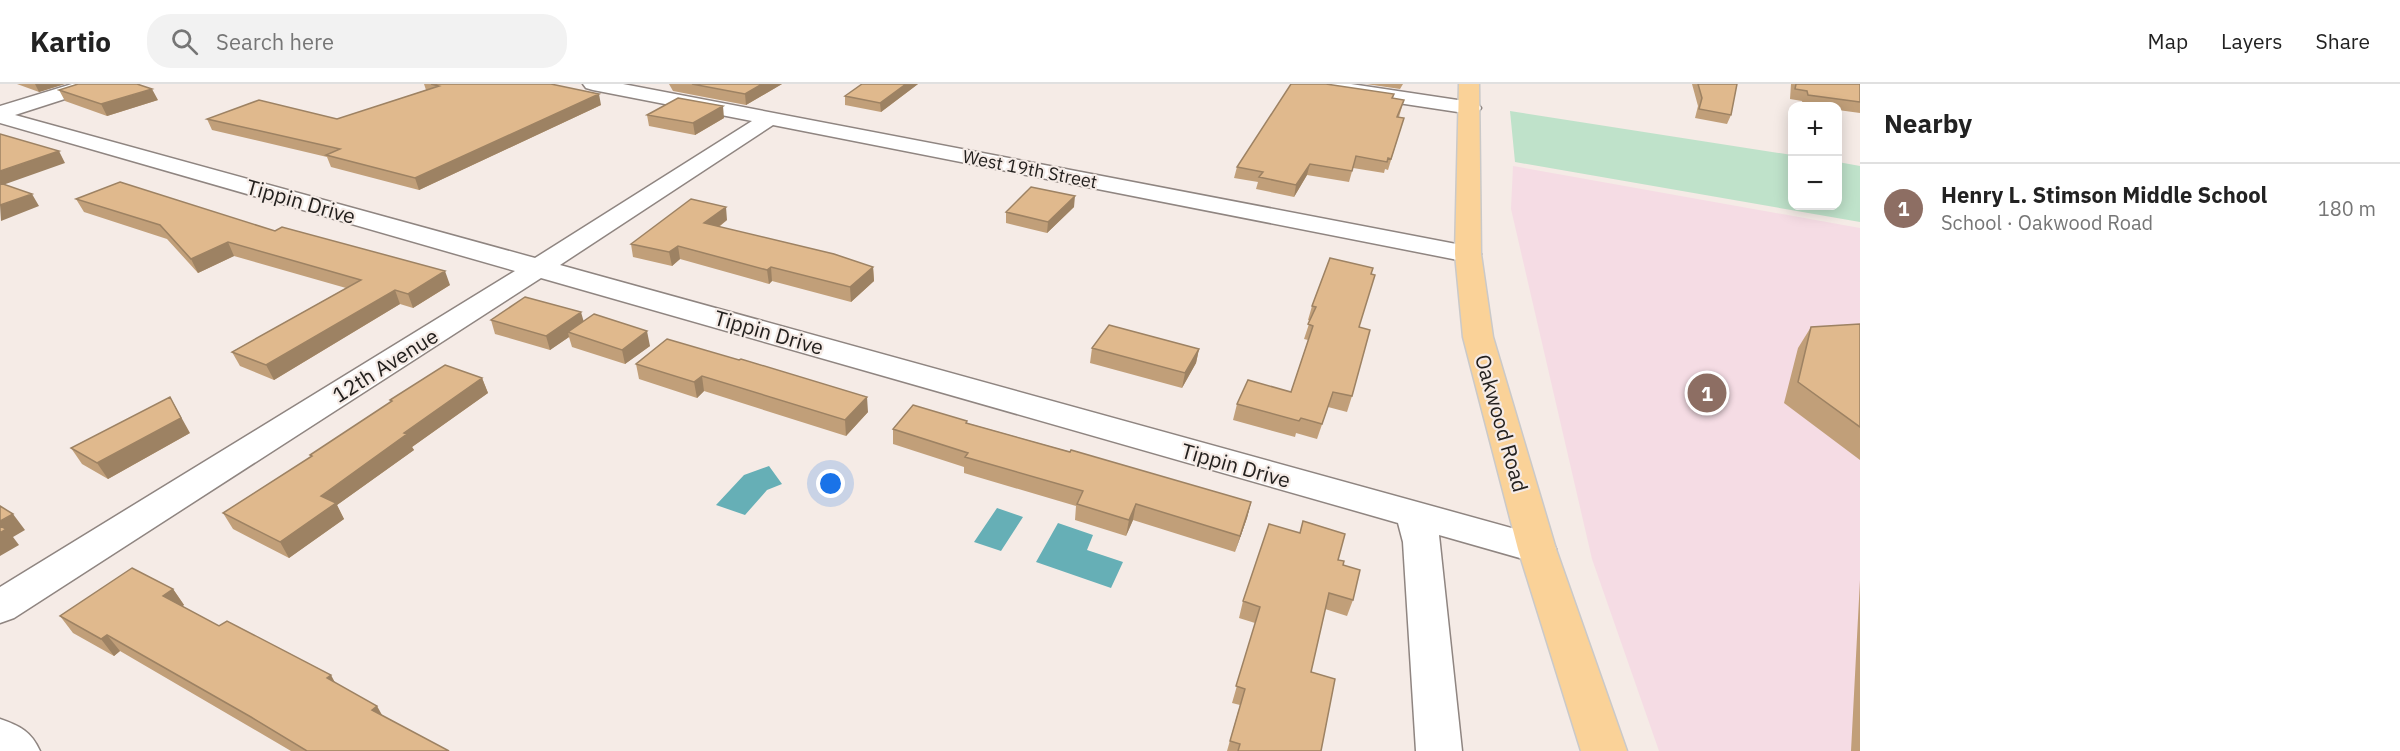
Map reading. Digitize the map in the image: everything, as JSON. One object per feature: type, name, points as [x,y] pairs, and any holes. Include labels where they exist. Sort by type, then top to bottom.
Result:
[{"type":"main road","name":"Oakwood Road","points":[[1470,96],[1468,254],[1478,337],[1537,549],[1604,751]]},
{"type":"street","points":[[0,115],[92,84]]},
{"type":"street","name":"West 19th Street","points":[[593,84],[1468,254]]},
{"type":"street","points":[[1312,84],[1470,96]]},
{"type":"street","name":"Tippin Drive","points":[[0,115],[1537,549]]},
{"type":"street","name":"12th Avenue","points":[[0,608],[540,267],[769,119]]},
{"type":"street","points":[[1415,515],[1422,542],[1439,751]]},
{"type":"street","points":[[0,740],[17,751]]},
{"type":"shaded area","points":[[1513,166],[1860,228],[1860,751],[1659,751],[1592,559],[1511,209]]},
{"type":"green space","points":[[1510,111],[1788,154],[1788,209],[1515,162]]},
{"type":"green space","points":[[1842,163],[1860,166],[1860,222],[1791,210],[1842,210]]},
{"type":"water","points":[[769,466],[782,484],[767,490],[745,515],[716,505],[744,475]]},
{"type":"water","points":[[997,508],[1023,517],[1001,551],[974,542]]},
{"type":"water","points":[[1058,523],[1093,535],[1087,550],[1123,562],[1111,588],[1036,562]]},
{"type":"building","points":[[78,84],[137,84],[152,89],[101,104],[59,90]]},
{"type":"building","points":[[431,84],[551,84],[599,94],[415,178],[326,155],[340,149],[207,119],[259,100],[337,119],[439,86]]},
{"type":"building","points":[[692,84],[762,84],[745,94]]},
{"type":"building","points":[[862,84],[906,84],[880,103],[845,96]]},
{"type":"building","points":[[1291,84],[1326,84],[1394,94],[1392,98],[1404,100],[1397,117],[1404,118],[1391,159],[1388,158],[1387,162],[1356,156],[1352,171],[1310,164],[1296,185],[1259,177],[1263,172],[1237,167]]},
{"type":"building","points":[[1698,84],[1737,84],[1731,115],[1699,109],[1702,98]]},
{"type":"building","points":[[1796,84],[1860,84],[1860,102],[1808,95],[1807,91],[1795,89]]},
{"type":"building","points":[[678,98],[723,106],[693,123],[647,115]]},
{"type":"building","points":[[0,134],[59,151],[0,171]]},
{"type":"building","points":[[120,182],[275,231],[282,227],[445,271],[408,294],[395,290],[266,365],[232,352],[361,280],[228,242],[191,259],[160,225],[76,199]]},
{"type":"building","points":[[0,183],[32,194],[0,205]]},
{"type":"building","points":[[1031,187],[1075,196],[1048,222],[1006,212]]},
{"type":"building","points":[[691,199],[726,207],[704,223],[834,254],[873,267],[850,287],[771,267],[767,270],[678,246],[669,252],[631,244]]},
{"type":"building","points":[[1330,258],[1373,268],[1371,274],[1375,275],[1359,327],[1370,330],[1352,396],[1333,392],[1322,424],[1301,418],[1299,421],[1237,404],[1248,380],[1291,392],[1313,326],[1308,324],[1316,307],[1312,306]]},
{"type":"building","points":[[525,297],[581,312],[546,336],[491,320]]},
{"type":"building","points":[[594,314],[647,331],[622,350],[568,332]]},
{"type":"building","points":[[1860,324],[1860,427],[1798,382],[1811,327]]},
{"type":"building","points":[[1109,325],[1199,349],[1185,373],[1092,348]]},
{"type":"building","points":[[667,339],[867,397],[845,420],[702,376],[694,382],[636,364]]},
{"type":"building","points":[[445,365],[482,378],[321,496],[336,503],[280,542],[223,513],[312,456],[310,455]]},
{"type":"building","points":[[170,397],[181,418],[97,463],[71,448]]},
{"type":"building","points":[[913,405],[967,421],[966,423],[1070,452],[1071,450],[1251,502],[1240,536],[1136,504],[1129,520],[1077,504],[1083,491],[965,457],[968,453],[893,429]]},
{"type":"building","points":[[0,506],[13,514],[0,521]]},
{"type":"building","points":[[1303,521],[1345,534],[1338,560],[1344,561],[1343,565],[1360,570],[1353,600],[1329,593],[1311,672],[1335,679],[1321,751],[1238,751],[1240,744],[1230,741],[1245,689],[1236,686],[1260,607],[1243,601],[1269,524],[1300,533]]},
{"type":"building","points":[[132,568],[173,589],[163,596],[219,626],[227,621],[331,675],[327,678],[377,706],[372,710],[449,751],[307,751],[107,635],[101,639],[60,616]]},
{"type":"place","name":"Henry L. Stimson Middle School","points":[[1707,393]]}]
